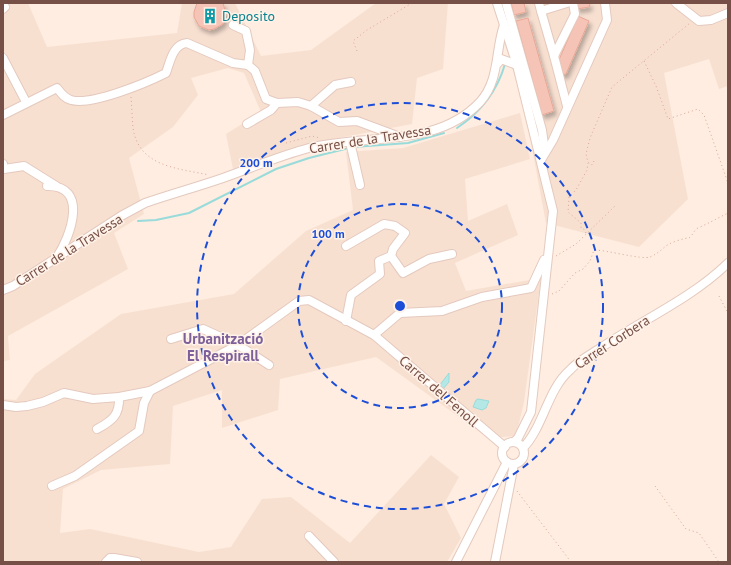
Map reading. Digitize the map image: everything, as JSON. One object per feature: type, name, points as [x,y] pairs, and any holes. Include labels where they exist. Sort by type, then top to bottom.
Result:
[{"type":"street","points":[[497,3],[545,152]]},
{"type":"street","points":[[506,3],[538,130],[541,160],[553,211],[542,297],[531,412],[518,438],[514,442],[504,446],[503,456],[510,463],[519,463],[523,458],[523,448],[514,442]]},
{"type":"street","points":[[567,3],[540,7],[567,106]]},
{"type":"street","points":[[554,56],[575,14],[573,3]]},
{"type":"street","points":[[541,160],[558,129],[567,106],[607,20],[605,3]]},
{"type":"street","points":[[676,3],[695,19],[705,22],[728,13]]},
{"type":"street","points":[[233,25],[246,31],[250,50],[248,65]]},
{"type":"street","name":"Carrer de la Travessa","points":[[500,61],[500,35],[504,25]]},
{"type":"street","points":[[3,115],[26,102],[57,88],[64,96],[71,100],[113,95],[131,88],[166,73],[176,48],[180,43],[187,43],[233,63],[248,65],[255,71],[266,99],[277,103],[298,102],[311,106],[339,122],[357,121],[401,137]]},
{"type":"street","points":[[500,50],[511,46]]},
{"type":"street","name":"Carrer de la Travessa","points":[[3,290],[13,286],[121,216],[145,203],[223,178],[298,151],[325,144],[381,140],[442,128],[465,116],[481,101],[500,61],[511,46]]},
{"type":"street","points":[[3,58],[26,102]]},
{"type":"street","points":[[500,61],[517,65]]},
{"type":"street","points":[[311,106],[335,85],[351,82]]},
{"type":"street","points":[[248,124],[271,110],[277,103]]},
{"type":"street","points":[[538,130],[558,129]]},
{"type":"street","points":[[350,142],[360,185]]},
{"type":"street","points":[[3,164],[4,169],[24,166],[67,192],[73,204],[74,217],[65,245],[55,259]]},
{"type":"street","points":[[47,186],[56,186]]},
{"type":"street","points":[[346,246],[384,224],[395,226],[405,233],[393,249],[391,256]]},
{"type":"street","points":[[374,335],[394,316],[400,313],[442,311],[482,297],[531,288],[548,250]]},
{"type":"street","points":[[391,256],[403,273],[429,259],[452,254]]},
{"type":"street","points":[[346,321],[351,295],[380,274],[378,260],[391,256]]},
{"type":"street","name":"Carrer Corbera","points":[[523,448],[560,381],[569,370],[637,325],[695,291],[728,263]]},
{"type":"street","name":"Carrer del Fenoll","points":[[3,405],[16,407],[27,406],[43,402],[64,393],[93,398],[119,398],[150,391],[238,345],[299,302],[309,300],[374,335],[504,446]]},
{"type":"street","points":[[171,339],[203,330],[238,345],[269,365]]},
{"type":"street","points":[[52,486],[75,476],[139,431],[144,403],[150,391]]},
{"type":"street","points":[[98,429],[112,421],[120,406],[119,398]]},
{"type":"street","points":[[495,562],[510,483],[510,463]]},
{"type":"street","points":[[456,562],[510,463]]},
{"type":"street","points":[[309,536],[334,562]]},
{"type":"street","points":[[106,562],[110,558],[137,562]]},
{"type":"path","points":[[357,51],[353,42],[367,30],[412,3]]},
{"type":"path","points":[[587,233],[583,228],[581,228],[578,220],[568,212],[569,197],[576,190],[587,170],[588,162],[586,154],[590,138],[612,87],[695,19]]},
{"type":"path","points":[[644,60],[656,86],[668,119],[698,109],[704,115],[728,183]]},
{"type":"path","points":[[131,88],[133,129],[141,150],[157,163],[209,175]]},
{"type":"path","points":[[286,143],[312,136],[321,138],[325,144]]},
{"type":"path","points":[[588,162],[592,165],[594,161]]},
{"type":"path","points":[[546,265],[561,252],[576,244],[615,206]]},
{"type":"path","points":[[542,297],[559,292],[575,273],[583,269],[590,261],[594,250],[618,252],[645,258],[651,256],[668,244],[676,243],[682,238],[689,238],[698,228],[715,221],[718,216],[728,213]]},
{"type":"path","points":[[719,296],[728,313]]},
{"type":"path","points":[[510,483],[524,499],[571,562]]},
{"type":"path","points":[[655,486],[686,529],[699,533],[718,562]]},
{"type":"shaded area","points":[[3,3],[28,3],[47,47],[177,33],[182,3],[235,3],[261,56],[311,50],[376,3],[448,3],[443,69],[417,78],[412,124],[313,143],[233,169],[226,134],[261,112],[244,73],[228,68],[191,78],[198,95],[173,127],[129,158],[144,214],[114,233],[128,269],[8,336],[10,360],[3,361]]},
{"type":"shaded area","points":[[492,3],[728,3],[728,86],[719,89],[709,59],[664,73],[688,199],[639,247],[546,223],[524,106]]},
{"type":"shaded area","points":[[520,113],[530,159],[465,179],[468,221],[507,204],[518,235],[455,263],[466,291],[541,278],[524,402],[516,436],[488,438],[376,357],[280,379],[278,410],[222,428],[222,390],[173,406],[170,464],[101,470],[63,489],[60,533],[90,529],[199,552],[231,547],[262,499],[291,497],[350,543],[431,455],[459,477],[444,504],[461,538],[447,562],[3,562],[3,399],[16,400],[35,374],[121,314],[234,294],[306,231],[353,210],[346,152],[403,148]]},
{"type":"water","points":[[449,373],[449,382],[443,389],[439,386]]},
{"type":"water","points":[[478,399],[489,401],[486,408],[482,410],[473,407]]},
{"type":"building","name":"Deposito","points":[[197,3],[223,3],[226,14],[223,24],[209,30],[199,26],[194,17]]},
{"type":"building","points":[[511,3],[524,3],[526,12],[514,15]]},
{"type":"building","points":[[576,3],[590,4],[589,7],[577,9]]},
{"type":"building","points":[[578,16],[589,21],[566,74],[561,75],[558,62]]},
{"type":"building","points":[[528,18],[554,111],[542,115],[516,21]]},
{"type":"waterway","points":[[457,128],[481,108],[498,84],[505,64]]},
{"type":"waterway","points":[[354,147],[408,143],[444,133]]},
{"type":"waterway","points":[[138,221],[156,220],[189,213],[276,169],[309,158],[349,148]]},
{"type":"place","name":"Deposito","points":[[210,16]]},
{"type":"district","name":"Urbanització El Respirall","points":[[223,348]]}]
